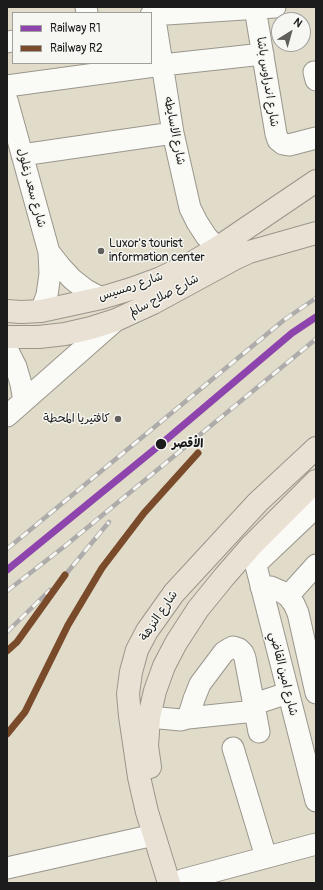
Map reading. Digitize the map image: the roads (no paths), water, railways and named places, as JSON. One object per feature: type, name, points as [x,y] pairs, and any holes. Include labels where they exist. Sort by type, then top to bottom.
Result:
[{"type":"main road","name":"شارع رمسيس","points":[[7,311],[41,311],[101,298],[132,289],[161,278],[190,264],[217,248],[316,182]]},
{"type":"main road","name":"شارع صلاح سالم","points":[[7,337],[39,337],[65,334],[116,320],[153,303],[249,252],[316,232]]},
{"type":"main road","name":"شارع النزهة","points":[[178,882],[170,843],[151,775],[147,746],[139,716],[128,694],[131,672],[137,650],[147,630],[174,593],[229,531],[268,492],[316,448]]},
{"type":"main road","name":"شارع النزهة","points":[[178,882],[154,835],[147,812],[139,777],[139,716],[155,691],[164,666],[176,643],[198,608],[254,555],[316,481]]},
{"type":"main road","points":[[147,630],[176,643]]},
{"type":"street","points":[[153,12],[256,8]]},
{"type":"street","name":"شارع اندراوس باشا","points":[[256,8],[278,140],[283,144],[289,145],[316,138]]},
{"type":"street","name":"شارع الاسايطه","points":[[153,12],[173,132],[190,208],[206,236],[217,248]]},
{"type":"street","points":[[7,86],[162,65],[263,54]]},
{"type":"street","name":"شارع سعد زغلول","points":[[7,100],[49,252],[50,274],[47,295],[41,311]]},
{"type":"street","points":[[22,155],[173,132]]},
{"type":"street","name":"شارع سعد زغلول","points":[[49,252],[72,279],[86,290],[101,298]]},
{"type":"street","points":[[7,416],[116,320]]},
{"type":"street","points":[[7,349],[16,367],[24,401]]},
{"type":"street","points":[[254,555],[316,507]]},
{"type":"street","name":"شارع امين القاضي","points":[[254,555],[288,693],[307,733],[316,801]]},
{"type":"street","points":[[288,596],[316,565]]},
{"type":"street","points":[[261,587],[271,587],[288,596],[309,630],[316,693]]},
{"type":"street","points":[[288,596],[316,589]]},
{"type":"street","points":[[188,718],[200,684],[224,652],[233,647],[239,649],[245,658],[260,732]]},
{"type":"street","points":[[139,716],[181,720],[255,707],[288,693]]},
{"type":"street","points":[[233,748],[266,857]]},
{"type":"street","points":[[7,868],[154,835]]},
{"type":"street","points":[[178,882],[316,844]]},
{"type":"railway","points":[[7,549],[284,320],[316,298]]},
{"type":"railway","points":[[7,570],[161,444],[292,333],[316,317]]},
{"type":"railway","points":[[7,591],[65,546],[316,339]]},
{"type":"railway","points":[[7,734],[25,712],[68,625],[102,568],[144,513],[198,453]]},
{"type":"railway","points":[[7,651],[17,642],[66,574],[109,522]]},
{"type":"railway","points":[[7,632],[50,590]]},
{"type":"rail line","name":"R1","points":[[7,570],[161,444],[292,333],[316,317]]},
{"type":"rail line","name":"R2","points":[[7,734],[25,712],[68,625],[102,568],[144,513],[198,453]]},
{"type":"rail line","name":"R2","points":[[7,651],[17,642],[65,575]]},
{"type":"place","name":"Luxor's tourist information center","points":[[101,251]]},
{"type":"place","name":"كافتيريا المحطة","points":[[118,419]]},
{"type":"place","name":"الأقصر","points":[[161,444]]}]
